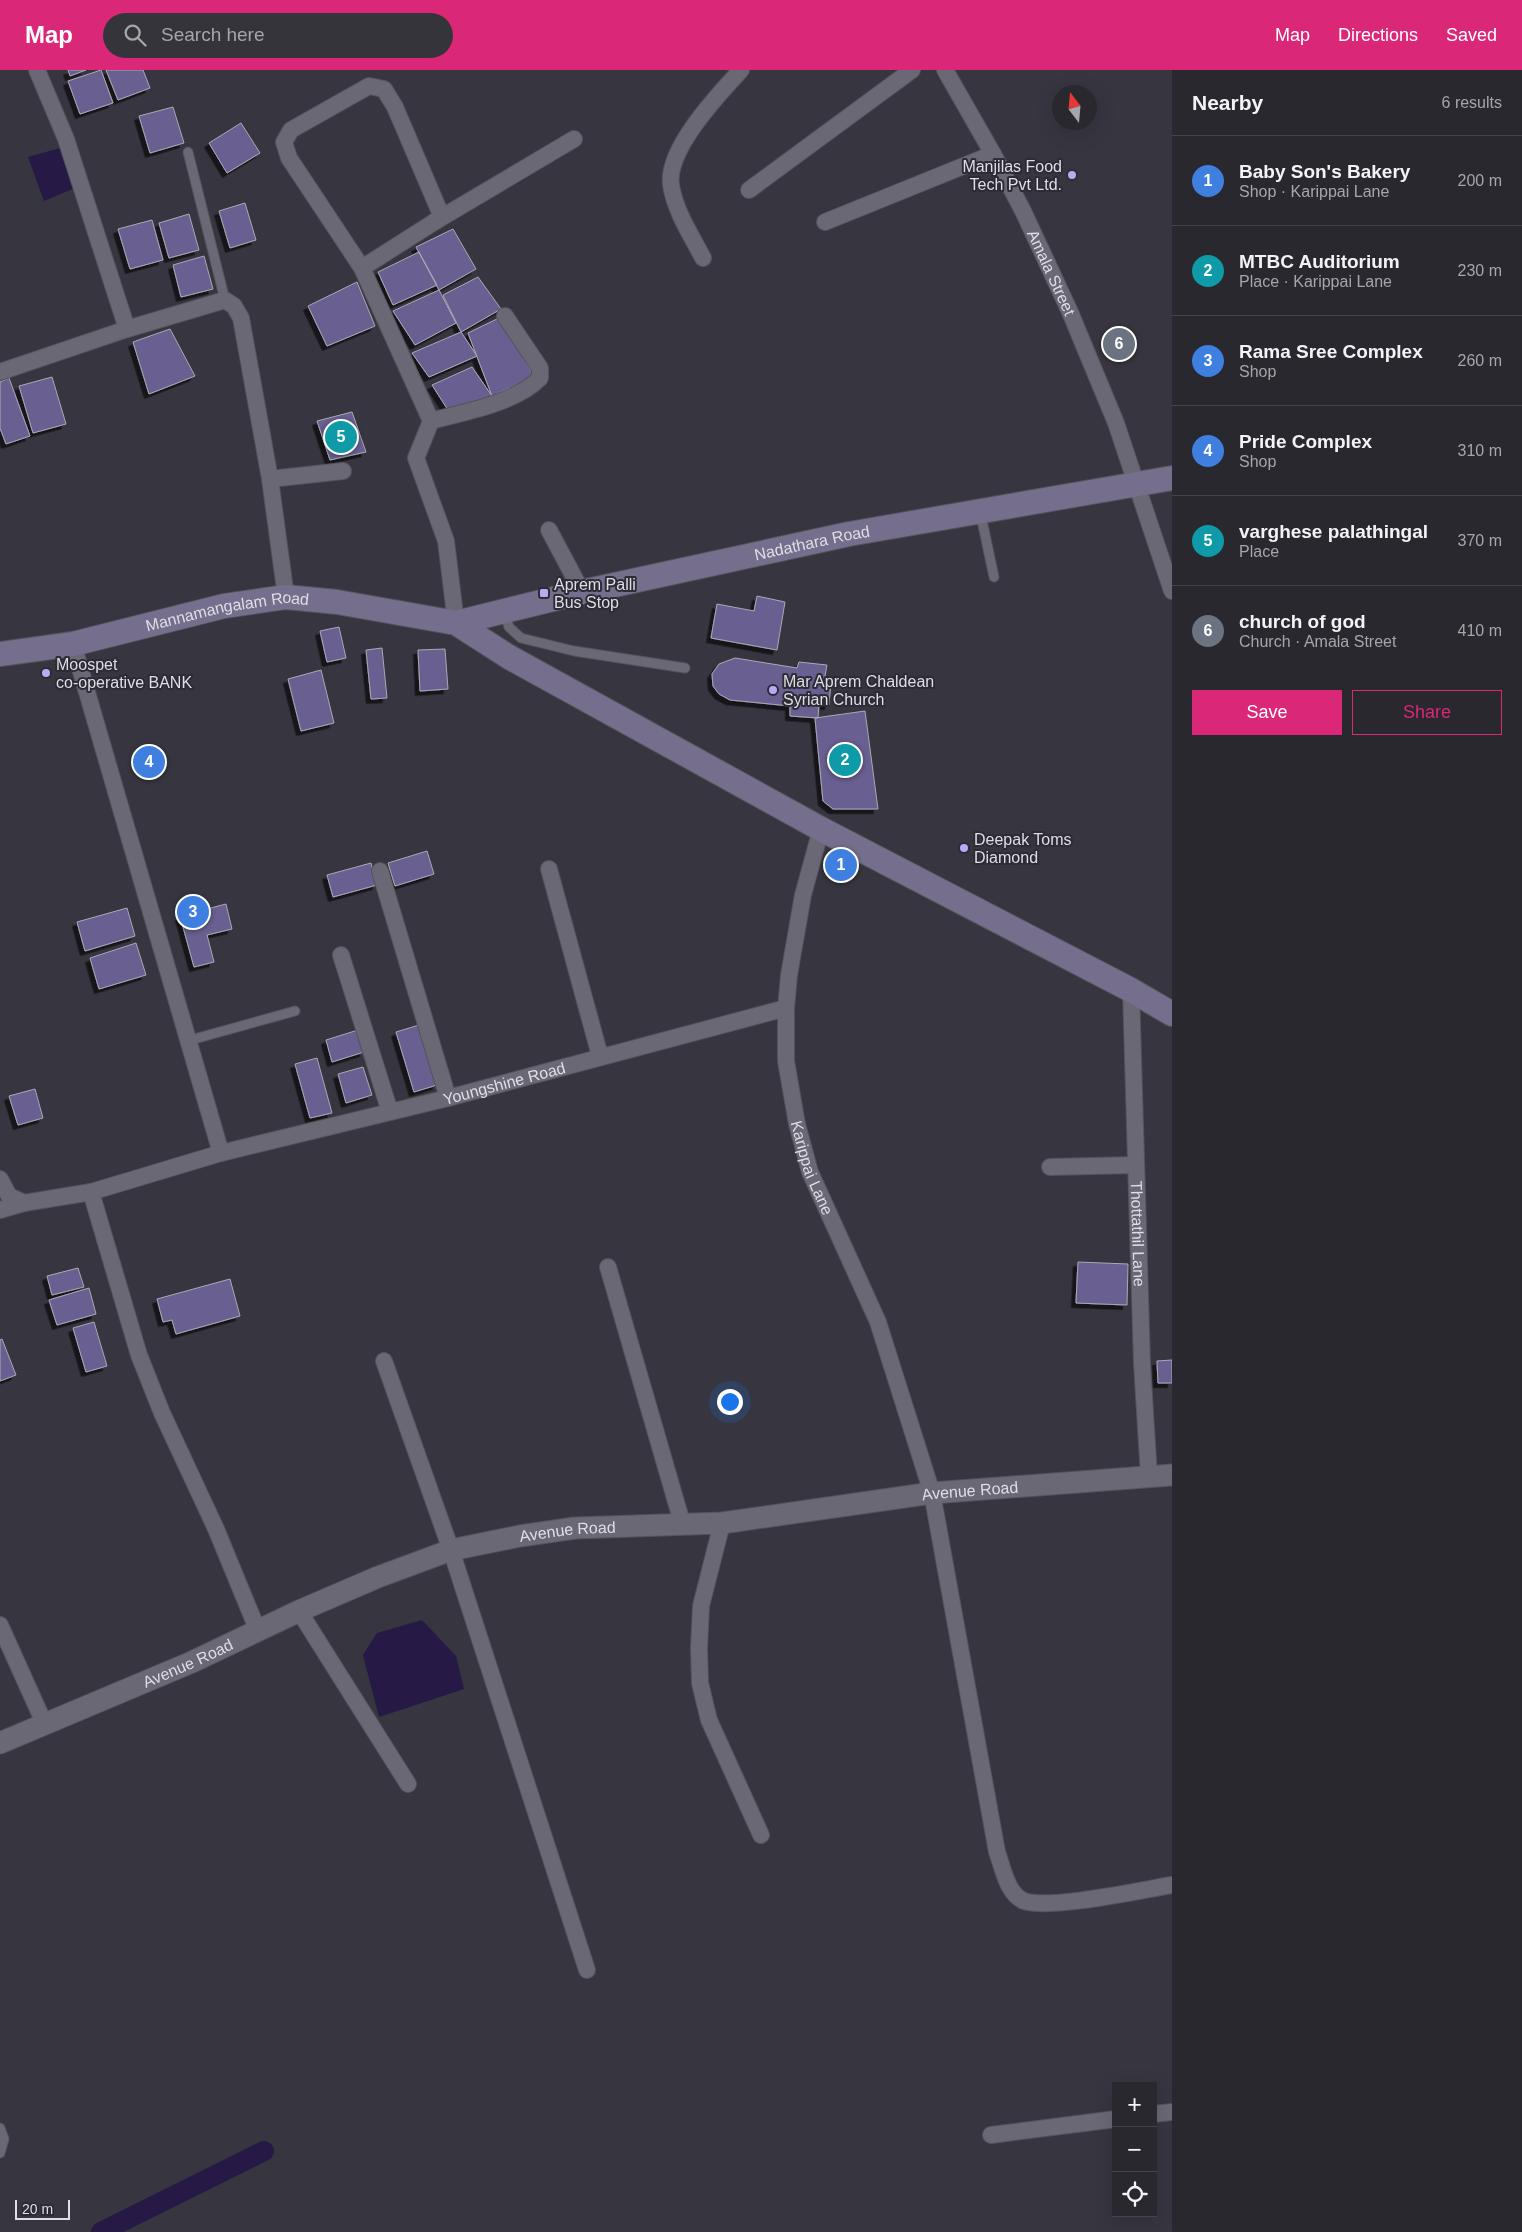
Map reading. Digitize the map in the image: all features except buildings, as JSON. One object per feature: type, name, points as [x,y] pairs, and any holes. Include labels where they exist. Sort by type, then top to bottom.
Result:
[{"type":"main road","name":"Nadathara Road","points":[[456,623],[582,592],[849,534],[1172,478]]},
{"type":"main road","name":"Mannamangalam Road","points":[[0,654],[73,644],[224,606],[286,597],[337,602],[456,623]]},
{"type":"main road","points":[[456,623],[509,657],[821,829],[1131,990],[1172,1014]]},
{"type":"street","points":[[37,70],[66,139],[127,329]]},
{"type":"street","points":[[703,258],[675,203],[671,182],[677,156],[703,111],[741,70]]},
{"type":"street","points":[[749,190],[912,70]]},
{"type":"street","name":"Amala Street","points":[[945,70],[1023,211],[1070,312],[1116,423],[1138,483],[1172,591]]},
{"type":"street","points":[[428,226],[442,218],[394,107],[384,89],[369,86],[290,130],[284,142],[289,158],[362,268],[431,421],[416,458],[446,541],[456,623]]},
{"type":"street","points":[[362,268],[428,226],[574,139]]},
{"type":"street","points":[[825,222],[993,154]]},
{"type":"street","points":[[0,372],[127,329],[224,300],[234,306],[241,318],[270,479],[286,597]]},
{"type":"street","points":[[431,421],[503,400],[533,386],[540,378],[540,368],[505,316]]},
{"type":"street","points":[[270,479],[343,471]]},
{"type":"street","points":[[549,530],[582,592]]},
{"type":"street","points":[[73,644],[221,1153]]},
{"type":"street","name":"Karippai Lane","points":[[821,829],[803,895],[789,975],[786,1008],[786,1061],[797,1124],[810,1172],[878,1322],[932,1493],[997,1852],[1009,1886],[1023,1901],[1045,1904],[1172,1885]]},
{"type":"street","points":[[549,869],[600,1056]]},
{"type":"street","points":[[380,871],[448,1098]]},
{"type":"street","points":[[341,955],[390,1112]]},
{"type":"street","name":"Thottathil Lane","points":[[1131,990],[1142,1364],[1149,1476]]},
{"type":"street","name":"Youngshine Road","points":[[0,1210],[91,1192],[221,1153],[448,1098],[786,1008]]},
{"type":"street","points":[[1050,1167],[1136,1165]]},
{"type":"street","points":[[0,1180],[9,1196],[24,1204]]},
{"type":"street","points":[[91,1192],[139,1354],[162,1413],[216,1530],[258,1631]]},
{"type":"street","points":[[608,1267],[682,1526]]},
{"type":"street","points":[[384,1361],[451,1550],[587,1970]]},
{"type":"street","name":"Avenue Road","points":[[0,1743],[192,1662],[299,1611],[378,1577],[451,1550],[520,1536],[574,1528],[682,1526],[722,1523],[932,1493],[1172,1475]]},
{"type":"street","points":[[722,1523],[701,1606],[698,1648],[700,1683],[709,1720],[761,1835]]},
{"type":"street","points":[[299,1611],[408,1784]]},
{"type":"street","points":[[0,1625],[44,1725]]},
{"type":"street","points":[[1157,2114],[1172,2112]]},
{"type":"street","points":[[991,2135],[1112,2120]]},
{"type":"lane","points":[[188,152],[224,300]]},
{"type":"lane","points":[[980,510],[994,577]]},
{"type":"lane","points":[[504,612],[509,627],[521,638],[574,651],[685,668]]},
{"type":"lane","points":[[187,1041],[295,1012]]},
{"type":"lane","points":[[0,2128],[4,2139],[0,2153]]},
{"type":"shaded area","points":[[64,147],[75,188],[44,201],[28,157]]},
{"type":"shaded area","points":[[422,1620],[456,1656],[464,1689],[379,1717],[363,1655],[377,1633]]},
{"type":"waterway","points":[[101,2232],[264,2151]]},
{"type":"place","name":"Manjilas Food Tech Pvt Ltd.","points":[[1072,175]]},
{"type":"place","name":"church of god","points":[[1119,344]]},
{"type":"place","name":"varghese palathingal","points":[[341,437]]},
{"type":"place","name":"Aprem Palli Bus Stop","points":[[544,593]]},
{"type":"place","name":"Moospet co-operative BANK","points":[[46,673]]},
{"type":"place","name":"Mar Aprem Chaldean Syrian Church","points":[[773,690]]},
{"type":"place","name":"MTBC Auditorium","points":[[845,760]]},
{"type":"place","name":"Pride Complex","points":[[149,762]]},
{"type":"place","name":"Deepak Toms Diamond","points":[[964,848]]},
{"type":"place","name":"Baby Son's Bakery","points":[[841,865]]},
{"type":"place","name":"Rama Sree Complex","points":[[193,912]]}]
